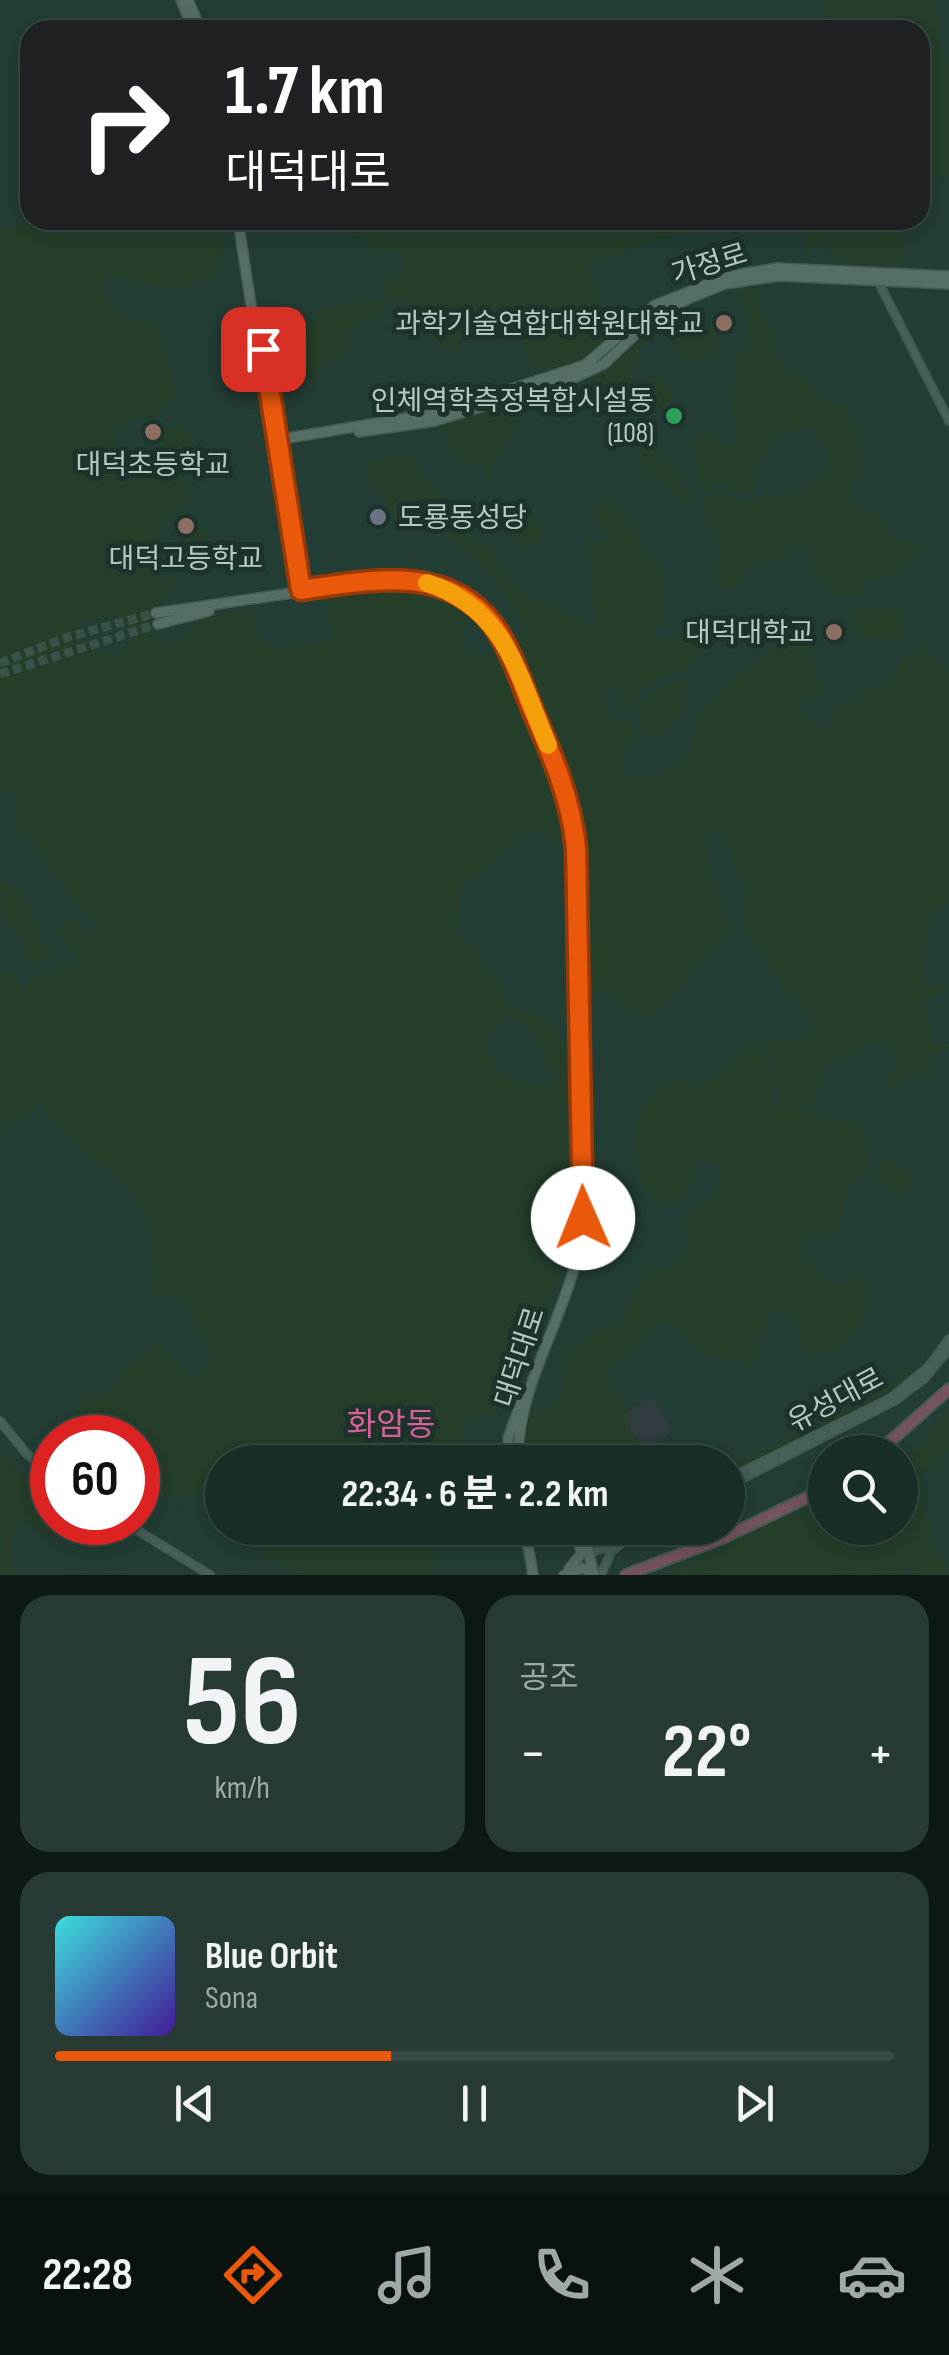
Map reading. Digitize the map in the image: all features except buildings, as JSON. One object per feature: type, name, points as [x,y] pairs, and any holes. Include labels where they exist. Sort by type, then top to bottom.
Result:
[{"type":"highway","points":[[898,1435],[949,1393]]},
{"type":"highway","points":[[905,1435],[949,1393]]},
{"type":"highway","points":[[626,1575],[725,1538],[808,1500]]},
{"type":"highway","points":[[642,1575],[770,1524],[808,1502]]},
{"type":"main road","points":[[242,230],[298,592]]},
{"type":"main road","name":"가정로","points":[[275,443],[437,413],[585,365],[655,305],[721,278],[777,268],[880,281],[949,276]]},
{"type":"main road","name":"가정로","points":[[275,443],[435,421],[576,376],[604,364],[655,316],[725,284],[779,276],[949,284]]},
{"type":"main road","points":[[880,281],[949,421]]},
{"type":"main road","points":[[275,443],[298,592]]},
{"type":"main road","points":[[279,456],[290,443]]},
{"type":"main road","name":"대덕대로","points":[[298,592],[394,578],[440,587],[479,610],[495,627],[510,654],[566,796],[576,848],[583,1218],[572,1274],[519,1430],[518,1445]]},
{"type":"main road","name":"대덕대로","points":[[298,592],[401,582],[427,586],[471,608],[489,625],[502,646],[564,798],[572,848],[578,1226],[568,1270],[515,1425],[516,1445]]},
{"type":"main road","points":[[157,619],[298,592]]},
{"type":"main road","name":"유성대로","points":[[745,1473],[891,1398],[928,1367],[949,1339]]},
{"type":"main road","name":"유성대로","points":[[745,1474],[896,1400],[924,1378],[949,1349]]},
{"type":"main road","points":[[0,1421],[30,1456]]},
{"type":"main road","points":[[160,1544],[210,1575]]},
{"type":"main road","points":[[530,1545],[535,1575]]},
{"type":"main road","points":[[564,1573],[582,1552],[579,1545]]},
{"type":"main road","points":[[586,1545],[593,1553],[597,1575]]},
{"type":"main road","points":[[564,1573],[607,1545]]},
{"type":"main road","points":[[597,1575],[618,1545]]},
{"type":"main road","points":[[564,1573],[583,1568],[597,1575]]},
{"type":"shaded area","points":[[650,1397],[657,1401],[671,1432],[652,1445],[633,1445],[630,1410]]},
{"type":"green space","points":[[823,0],[934,0],[941,32],[935,40],[949,64],[949,176],[930,179],[930,20],[826,20]]},
{"type":"green space","points":[[20,226],[20,230],[223,230],[215,276],[166,290],[106,274],[102,290],[115,312],[160,328],[176,399],[166,401],[154,415],[113,428],[118,459],[156,465],[172,463],[185,482],[189,505],[174,507],[151,549],[158,578],[183,575],[153,611],[150,631],[169,648],[202,619],[252,609],[255,631],[270,649],[331,641],[325,597],[397,587],[426,592],[456,604],[475,619],[465,623],[460,650],[487,658],[498,647],[547,766],[565,828],[562,833],[567,837],[567,847],[531,828],[460,889],[458,935],[500,980],[507,1007],[546,1020],[570,1053],[573,1212],[569,1246],[538,1242],[545,1267],[560,1273],[515,1398],[488,1417],[468,1418],[458,1445],[205,1445],[205,1493],[160,1498],[160,1415],[71,1415],[87,1391],[99,1399],[120,1379],[122,1372],[158,1341],[195,1378],[215,1357],[177,1294],[150,1300],[154,1273],[149,1220],[124,1183],[63,1133],[41,1103],[0,1130],[0,971],[12,971],[22,991],[29,979],[58,971],[64,960],[76,973],[79,970],[74,953],[57,931],[64,921],[71,919],[89,937],[97,925],[49,871],[34,842],[17,834],[17,792],[0,791],[0,230]],"holes":[[[118,615],[130,638],[116,657],[80,641],[79,622]],[[511,1015],[533,1033],[551,1069],[557,1069],[558,1085],[530,1085],[507,1077],[492,1060],[491,1031]]]},
{"type":"green space","points":[[330,230],[708,230],[659,238],[587,265],[602,306],[622,322],[586,357],[546,372],[545,367],[530,363],[508,305],[472,317],[460,348],[451,350],[427,338],[430,333],[415,321],[406,299],[388,303],[380,270],[394,281],[401,277],[404,254],[398,250],[373,251],[358,238]]},
{"type":"green space","points":[[805,230],[903,233],[905,264],[849,263],[821,243],[814,244],[806,257]]},
{"type":"green space","points":[[754,285],[764,322],[774,330],[777,354],[786,370],[791,375],[801,374],[826,401],[847,405],[858,433],[863,468],[853,479],[848,499],[885,519],[889,534],[924,546],[898,571],[864,580],[862,596],[827,594],[824,583],[814,573],[811,550],[799,544],[789,548],[785,556],[746,566],[741,582],[726,592],[718,589],[716,564],[720,547],[702,498],[719,492],[743,502],[758,500],[762,493],[790,495],[809,488],[829,468],[823,446],[811,426],[789,431],[769,445],[752,470],[756,488],[751,495],[723,486],[701,490],[693,435],[709,433],[714,441],[725,445],[739,442],[729,403],[736,356],[747,348],[750,319],[742,303],[741,289]]},
{"type":"green space","points":[[380,296],[385,309],[341,335],[350,350],[340,358],[323,358],[324,376],[269,376],[261,323],[270,319],[275,340],[305,319],[318,321],[316,312]]},
{"type":"green space","points":[[664,317],[667,332],[636,357],[633,381],[665,375],[667,391],[677,393],[668,404],[643,415],[629,409],[589,376]]},
{"type":"green space","points":[[702,325],[712,329],[716,355],[680,361],[676,333]]},
{"type":"green space","points":[[484,412],[510,415],[515,426],[489,483],[484,461],[463,467],[439,427]]},
{"type":"green space","points":[[182,426],[190,435],[195,452],[161,456],[157,429]]},
{"type":"green space","points":[[654,439],[661,463],[676,466],[682,482],[675,481],[693,497],[685,506],[640,462],[636,441]]},
{"type":"green space","points":[[412,454],[465,533],[495,549],[509,580],[520,591],[597,624],[587,535],[596,543],[606,536],[591,508],[613,502],[624,513],[648,556],[656,559],[666,575],[666,622],[655,630],[655,638],[716,628],[719,635],[698,658],[646,687],[629,710],[618,705],[624,687],[606,686],[606,713],[612,720],[632,721],[636,738],[626,742],[620,756],[626,777],[653,777],[690,752],[695,725],[708,704],[771,652],[808,641],[813,646],[808,660],[826,693],[799,700],[798,712],[828,733],[837,710],[892,677],[903,658],[917,653],[927,642],[931,654],[949,674],[949,901],[929,916],[923,979],[927,986],[948,984],[948,990],[922,1002],[934,1045],[949,1042],[949,1047],[935,1057],[930,1081],[916,1071],[892,1090],[884,1081],[899,1064],[897,1052],[884,1043],[874,1043],[823,1065],[824,1078],[812,1106],[783,1106],[774,1102],[776,1077],[764,1042],[771,1037],[782,1042],[796,1040],[811,1029],[812,1017],[793,993],[784,994],[743,928],[745,879],[732,858],[722,828],[706,836],[707,850],[713,884],[733,928],[659,1010],[646,1017],[625,1011],[611,992],[589,994],[586,998],[580,830],[572,791],[510,638],[524,632],[501,590],[482,567],[445,537],[408,523],[392,512],[374,488],[362,461]]},
{"type":"green space","points":[[539,517],[543,543],[513,547],[509,521]]},
{"type":"green space","points":[[206,528],[210,554],[189,567],[183,531]]},
{"type":"green space","points":[[853,608],[906,610],[905,639],[852,636]]},
{"type":"green space","points":[[685,678],[680,717],[667,731],[648,738],[637,710],[641,703],[657,688]]},
{"type":"green space","points":[[0,878],[9,887],[16,885],[33,910],[30,917],[39,919],[43,926],[38,929],[45,948],[53,948],[52,955],[34,965],[24,956],[25,940],[5,922]]},
{"type":"green space","points":[[750,1040],[770,1071],[774,1107],[805,1110],[838,1122],[850,1121],[870,1139],[867,1170],[846,1192],[840,1232],[808,1236],[800,1253],[830,1283],[842,1285],[860,1269],[866,1294],[861,1321],[840,1350],[811,1354],[803,1348],[793,1318],[763,1308],[768,1323],[758,1341],[758,1360],[749,1368],[739,1360],[705,1355],[668,1322],[655,1324],[645,1339],[607,1371],[614,1394],[630,1410],[629,1430],[638,1445],[524,1445],[528,1415],[547,1411],[560,1400],[568,1351],[607,1326],[625,1327],[627,1304],[650,1270],[673,1268],[688,1238],[680,1226],[688,1210],[711,1200],[724,1170],[700,1157],[691,1186],[676,1205],[655,1198],[644,1186],[639,1169],[634,1132],[638,1118],[652,1098],[676,1079],[696,1089],[726,1068]]},
{"type":"green space","points":[[888,1155],[917,1181],[900,1198],[872,1173]]},
{"type":"green space","points":[[918,1362],[908,1375],[862,1407],[745,1466],[745,1460],[870,1399]]},
{"type":"green space","points":[[949,1407],[949,1448],[918,1481],[918,1447]]},
{"type":"green space","points":[[0,1452],[30,1486],[30,1526],[22,1522],[12,1540],[14,1575],[0,1575]]},
{"type":"green space","points":[[921,1480],[935,1552],[949,1564],[946,1575],[914,1575],[914,1569],[898,1567],[914,1562],[915,1545],[918,1545]]},
{"type":"green space","points":[[808,1507],[808,1545],[914,1545],[912,1560],[895,1566],[902,1570],[902,1575],[663,1575],[727,1545],[745,1545],[745,1537]]},
{"type":"green space","points":[[267,1545],[433,1545],[433,1575],[299,1575],[264,1556]]},
{"type":"tunnel","points":[[0,663],[68,637],[156,613]]},
{"type":"tunnel","points":[[0,674],[158,624]]},
{"type":"slow traffic","points":[[427,583],[468,602],[495,627],[548,745]]},
{"type":"place","name":"과학기술연합대학원대학교","points":[[724,323]]},
{"type":"place","name":"인체역학측정복합시설동 (108)","points":[[674,416]]},
{"type":"place","name":"대덕초등학교","points":[[153,432]]},
{"type":"place","name":"도룡동성당","points":[[378,517]]},
{"type":"place","name":"대덕고등학교","points":[[186,526]]},
{"type":"place","name":"대덕대학교","points":[[834,632]]},
{"type":"district","name":"화암동","points":[[391,1424]]},
{"type":"route","points":[[263,349],[301,590],[394,578],[440,587],[468,602],[503,640],[554,759],[573,823],[576,848],[583,1218]]}]
